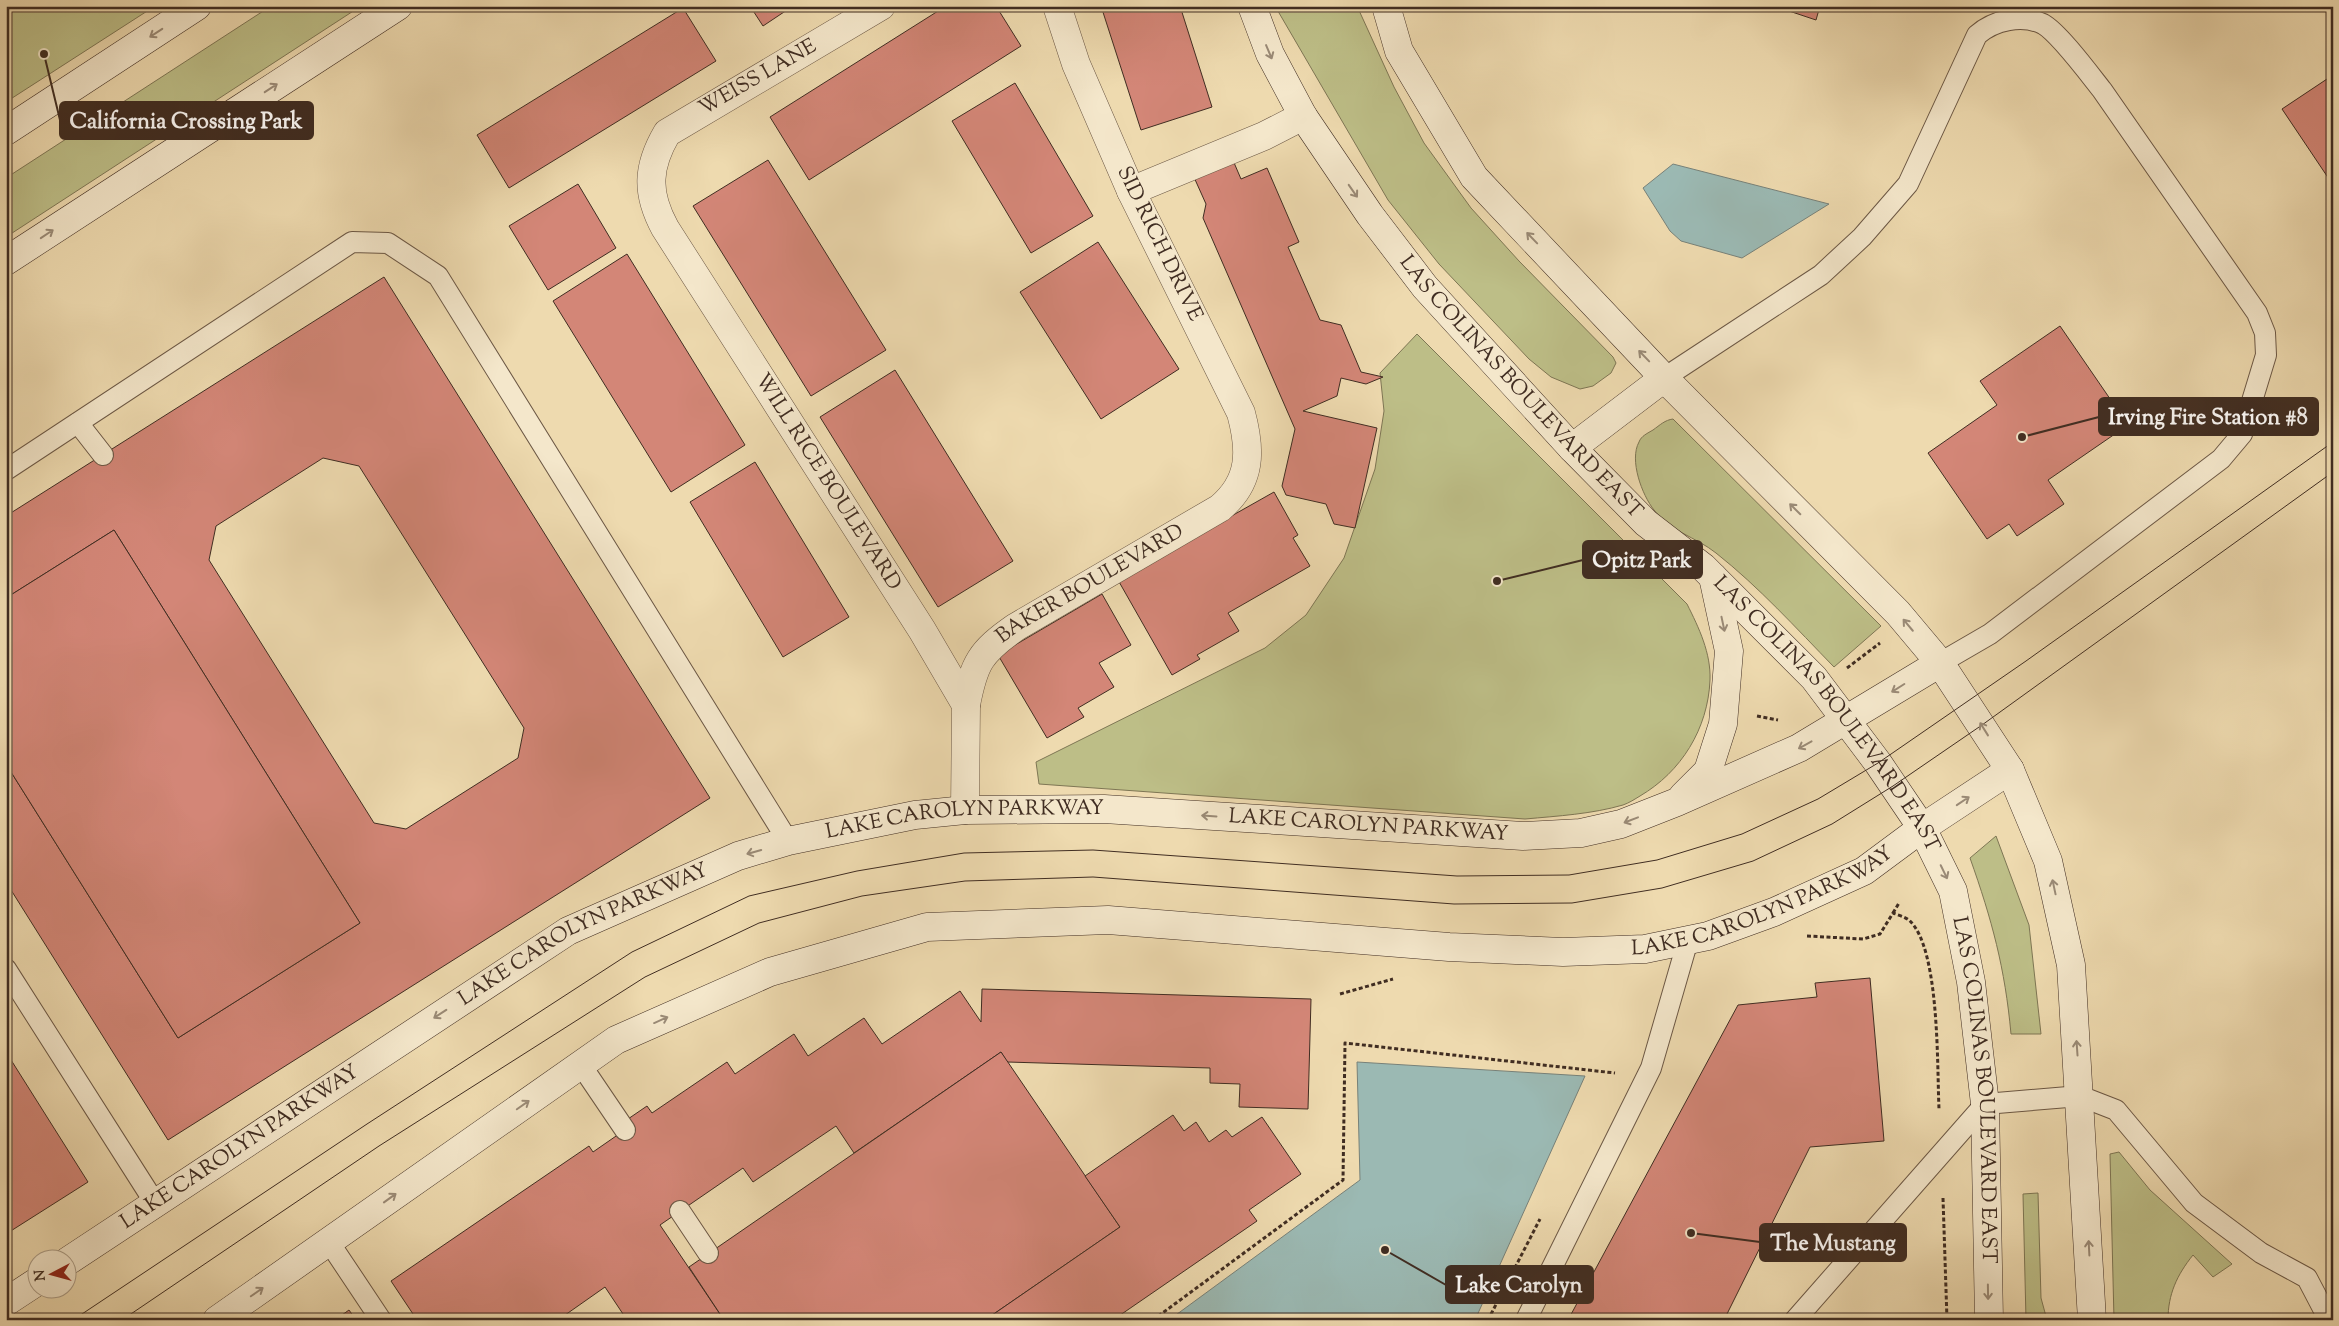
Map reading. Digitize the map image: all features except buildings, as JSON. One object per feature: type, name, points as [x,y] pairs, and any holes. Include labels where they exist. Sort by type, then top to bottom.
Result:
[{"type":"street","points":[[6,131],[197,6]]},
{"type":"street","points":[[6,261],[398,6]]},
{"type":"street","name":"WEISS LANE","points":[[652,166],[667,133],[679,124],[881,6]]},
{"type":"street","name":"SID RICH DRIVE","points":[[1056,6],[1076,64],[1132,191],[1215,356],[1241,413],[1247,437],[1242,483]]},
{"type":"street","name":"LAS COLINAS BOULEVARD EAST","points":[[1252,6],[1270,54],[1303,116],[1370,215],[1425,287],[1572,448],[1646,523],[1713,577],[1814,678],[1847,721],[1922,828],[1953,891],[1971,982],[1985,1104],[1989,1320]]},
{"type":"street","points":[[1386,6],[1399,51],[1474,177],[1664,378],[1898,613],[1940,663],[2010,770],[2048,861],[2071,965],[2092,1320]]},
{"type":"street","points":[[1132,191],[1264,136],[1303,116]]},
{"type":"street","name":"WILL RICE BOULEVARD","points":[[652,166],[653,201],[665,228],[922,630],[966,705]]},
{"type":"street","points":[[1572,448],[1664,378]]},
{"type":"street","name":"BAKER BOULEVARD","points":[[966,705],[972,675],[981,657],[993,643],[1016,627],[1220,508],[1230,499],[1242,483]]},
{"type":"street","points":[[1677,802],[1708,771],[1723,724],[1729,651],[1713,577]]},
{"type":"street","name":"LAKE CAROLYN PARKWAY","points":[[78,1254],[568,931],[738,856],[788,841],[915,815],[965,810],[1104,809],[1523,836],[1581,833],[1621,824],[1781,758],[1847,721],[1940,663]]},
{"type":"street","points":[[965,810],[966,705]]},
{"type":"street","name":"LAKE CAROLYN PARKWAY","points":[[217,1320],[616,1040],[770,972],[927,927],[1108,920],[1449,947],[1563,952],[1645,948],[1708,936],[1774,912],[1864,872],[1922,828],[2010,770]]},
{"type":"street","points":[[6,1302],[28,1288]]},
{"type":"lane","points":[[1664,378],[1821,275],[1862,237],[1908,184],[1978,35],[1984,29],[2026,12],[2044,25],[2077,58],[2257,313],[2265,332],[2266,355],[2242,434],[2221,459],[1990,634],[1940,663]]},
{"type":"lane","points":[[6,470],[352,242],[388,243],[438,276],[788,841]]},
{"type":"lane","points":[[78,423],[103,455]]},
{"type":"lane","points":[[1526,1320],[1651,1068],[1688,940]]},
{"type":"lane","points":[[6,969],[155,1203]]},
{"type":"lane","points":[[581,1065],[625,1130]]},
{"type":"lane","points":[[1795,1320],[1985,1104],[2080,1096],[2116,1110],[2194,1202],[2261,1253],[2307,1278],[2329,1320]]},
{"type":"lane","points":[[680,1211],[708,1253]]},
{"type":"lane","points":[[328,1242],[381,1320]]},
{"type":"path","points":[[1841,674],[1884,640]]},
{"type":"path","points":[[1754,715],[1781,721]]},
{"type":"path","points":[[1805,935],[1863,939],[1880,934],[1899,903]]},
{"type":"path","points":[[1893,913],[1910,921],[1923,943],[1937,1016],[1946,1320]]},
{"type":"path","points":[[1340,994],[1390,979],[1399,979]]},
{"type":"path","points":[[1153,1320],[1343,1180],[1345,1043],[1615,1072],[1611,1081]]},
{"type":"path","points":[[1488,1320],[1542,1214]]},
{"type":"green space","points":[[6,6],[155,6],[6,102]]},
{"type":"green space","points":[[271,6],[361,6],[6,237],[6,178]]},
{"type":"green space","points":[[1275,6],[1357,6],[1394,87],[1424,143],[1471,208],[1519,261],[1613,357],[1616,363],[1611,373],[1593,386],[1580,389],[1551,377],[1529,359],[1439,264],[1388,200]]},
{"type":"green space","points":[[1417,334],[1687,604],[1700,631],[1706,650],[1709,660],[1710,680],[1708,698],[1698,732],[1680,762],[1655,786],[1623,805],[1587,813],[1525,819],[1039,784],[1036,762],[1265,648],[1306,615],[1344,558],[1375,469],[1384,411],[1380,373]]},
{"type":"green space","points":[[1673,419],[1881,626],[1834,667],[1777,608],[1732,566],[1708,547],[1667,523],[1650,504],[1638,477],[1635,458],[1636,449],[1643,436]]},
{"type":"green space","points":[[1996,836],[2029,925],[2041,1034],[2011,1034],[2005,987],[1996,944],[1985,902],[1970,858]]},
{"type":"green space","points":[[2119,1152],[2150,1190],[2232,1264],[2213,1277],[2193,1255],[2174,1285],[2168,1311],[2168,1320],[2114,1320],[2110,1154]]},
{"type":"green space","points":[[2038,1193],[2041,1298],[2047,1320],[2026,1320],[2023,1194]]},
{"type":"water","points":[[1673,164],[1829,204],[1742,258],[1681,241],[1670,231],[1643,188]]},
{"type":"water","points":[[1357,1062],[1585,1076],[1475,1320],[1169,1320],[1360,1180]]},
{"type":"tram line","points":[[73,1320],[367,1124],[632,952],[749,896],[857,871],[964,853],[1093,850],[1457,876],[1569,875],[1657,860],[1742,834],[1818,799],[1878,763],[2026,661],[2333,442]]},
{"type":"tram line","points":[[122,1320],[379,1146],[645,977],[759,923],[862,896],[965,881],[1093,877],[1454,904],[1572,903],[1662,888],[1753,861],[1832,824],[1893,786],[1982,725],[2333,472]]},
{"type":"place","name":"California Crossing Park","points":[[44,54]]},
{"type":"place","name":"Irving Fire Station #8","points":[[2022,437]]},
{"type":"place","name":"Opitz Park","points":[[1497,581]]},
{"type":"place","name":"The Mustang","points":[[1691,1233]]},
{"type":"place","name":"Lake Carolyn","points":[[1385,1250]]}]
